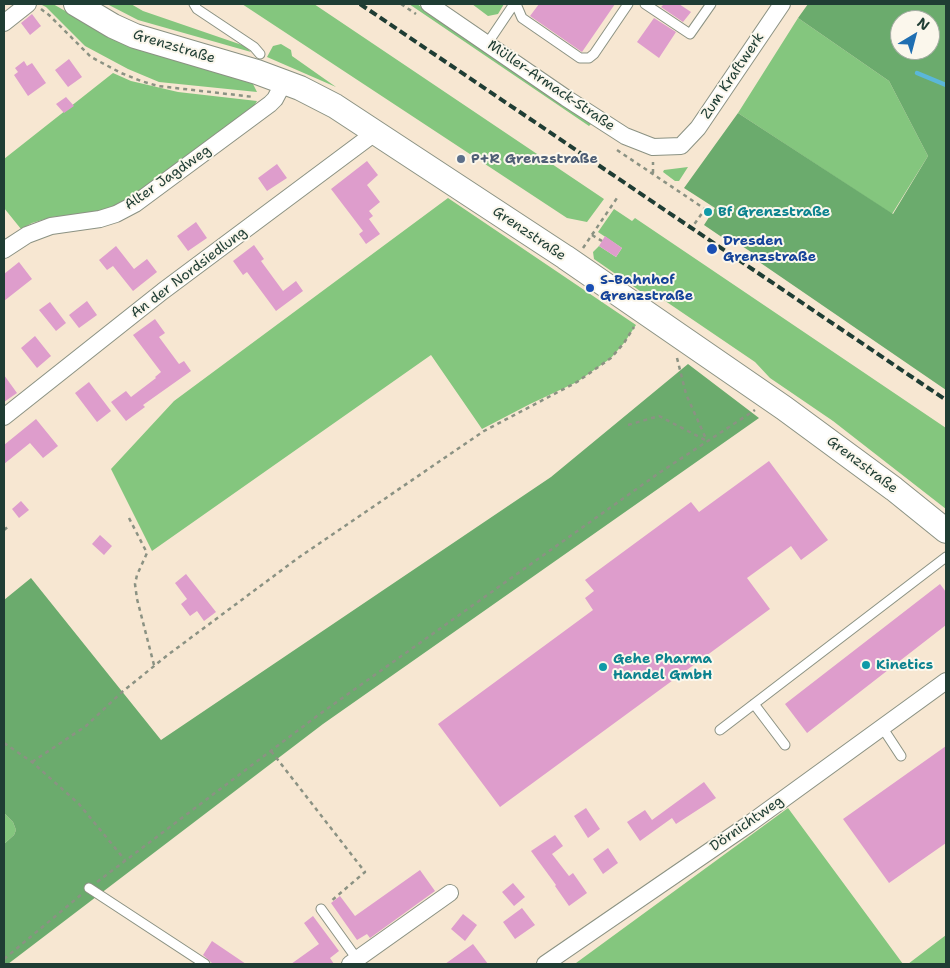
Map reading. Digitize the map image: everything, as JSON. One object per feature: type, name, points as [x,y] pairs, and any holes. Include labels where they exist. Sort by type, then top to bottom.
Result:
[{"type":"main road","name":"Grenzstraße","points":[[76,4],[113,26],[135,36],[257,72],[280,90],[300,88],[335,106],[580,268],[772,400],[894,489],[946,531]]},
{"type":"street","points":[[4,23],[28,4]]},
{"type":"street","name":"Müller-Armack-Straße","points":[[429,4],[626,136],[653,147],[681,146]]},
{"type":"street","name":"Zum Kraftwerk","points":[[681,146],[698,128],[782,4]]},
{"type":"street","name":"Alter Jagdweg","points":[[4,250],[27,235],[51,226],[100,219],[122,211],[134,204],[280,90]]},
{"type":"street","name":"An der Nordsiedlung","points":[[4,417],[163,291],[376,132]]},
{"type":"street","name":"Dörnichtweg","points":[[545,964],[749,824],[946,681]]},
{"type":"street","points":[[354,962],[450,893]]},
{"type":"lane","points":[[194,4],[197,9],[254,47],[260,54]]},
{"type":"lane","points":[[487,44],[515,4],[522,18],[580,58],[589,58],[594,54],[628,4]]},
{"type":"lane","points":[[645,4],[690,34],[711,4]]},
{"type":"lane","points":[[720,730],[946,557]]},
{"type":"lane","points":[[754,704],[785,745]]},
{"type":"lane","points":[[882,727],[901,756]]},
{"type":"lane","points":[[89,888],[205,964]]},
{"type":"lane","points":[[321,909],[354,962]]},
{"type":"path","points":[[34,4],[49,15],[90,57],[134,79],[158,86],[280,90]]},
{"type":"path","points":[[653,173],[705,209],[693,226]]},
{"type":"path","points":[[580,268],[586,258],[583,248],[617,198]]},
{"type":"path","points":[[692,215],[698,219]]},
{"type":"path","points":[[592,234],[602,241]]},
{"type":"path","points":[[32,762],[86,726],[122,692],[154,666],[298,558],[484,431],[577,382],[611,358],[624,343],[644,312]]},
{"type":"path","points":[[674,332],[674,348],[686,394],[707,441]]},
{"type":"path","points":[[4,959],[124,860],[271,751],[651,478],[772,400]]},
{"type":"path","points":[[628,425],[659,416],[707,441]]},
{"type":"path","points":[[129,518],[147,553],[135,584],[154,666]]},
{"type":"path","points":[[4,530],[10,524]]},
{"type":"path","points":[[4,743],[32,762],[80,804],[124,860]]},
{"type":"path","points":[[271,751],[365,872],[321,909]]},
{"type":"green space","points":[[40,4],[53,4],[67,12],[248,79],[257,92],[159,82],[128,69],[85,46],[46,7]]},
{"type":"green space","points":[[107,4],[131,4],[143,11],[245,46],[251,52],[138,20]]},
{"type":"green space","points":[[242,4],[314,4],[604,199],[587,222],[567,218]]},
{"type":"green space","points":[[409,4],[417,4],[592,123],[589,126]]},
{"type":"green space","points":[[472,4],[504,4],[498,14],[488,16]]},
{"type":"green space","points":[[808,4],[946,4],[946,390],[749,255],[751,252],[732,239],[729,242],[704,225],[715,208],[684,188],[738,113],[893,214],[928,156],[889,81],[798,18]]},
{"type":"green space","points":[[798,18],[889,81],[928,156],[892,214],[738,113]]},
{"type":"green space","points":[[281,44],[291,50],[292,56],[336,87],[267,57],[273,46]]},
{"type":"green space","points":[[113,73],[131,81],[178,92],[257,101],[251,111],[128,200],[98,213],[52,217],[32,223],[21,229],[4,208],[4,159]]},
{"type":"green space","points":[[688,167],[679,181],[675,181],[663,172],[664,170]]},
{"type":"green space","points":[[448,198],[636,325],[624,343],[611,358],[577,382],[482,429],[431,355],[152,551],[111,469],[174,401]]},
{"type":"green space","points":[[614,209],[632,221],[635,218],[946,428],[946,509],[833,421],[770,378],[755,362],[652,292],[640,291],[594,259],[593,252],[599,246],[616,257],[622,248],[598,232]]},
{"type":"green space","points":[[688,364],[759,418],[323,724],[8,964],[4,964],[4,844],[14,835],[16,830],[13,822],[4,813],[4,600],[31,578],[161,740],[551,477]]},
{"type":"green space","points":[[788,808],[903,964],[576,963]]},
{"type":"green space","points":[[4,813],[13,822],[16,830],[14,835],[4,844]]},
{"type":"green space","points":[[946,935],[946,964],[908,964]]},
{"type":"building","points":[[539,4],[615,4],[582,52],[530,16]]},
{"type":"building","points":[[664,4],[679,4],[691,12],[683,22],[661,7]]},
{"type":"building","points":[[32,14],[41,26],[30,35],[21,23]]},
{"type":"building","points":[[654,18],[676,32],[659,58],[637,42]]},
{"type":"building","points":[[69,59],[82,77],[68,87],[55,70]]},
{"type":"building","points":[[24,61],[27,66],[32,63],[46,83],[28,96],[14,75],[18,72],[15,68]]},
{"type":"building","points":[[66,97],[74,106],[64,113],[56,104]]},
{"type":"building","points":[[367,161],[378,175],[367,185],[380,202],[369,211],[373,216],[369,219],[380,234],[366,244],[359,234],[363,231],[331,189]]},
{"type":"building","points":[[277,164],[287,178],[267,191],[258,178]]},
{"type":"building","points":[[196,222],[207,238],[188,251],[177,236]]},
{"type":"building","points":[[605,236],[622,248],[616,257],[599,246]]},
{"type":"building","points":[[254,245],[264,259],[261,261],[283,291],[296,281],[303,291],[276,311],[247,272],[243,275],[233,261]]},
{"type":"building","points":[[116,246],[134,269],[147,259],[157,272],[133,291],[113,266],[107,270],[99,260]]},
{"type":"building","points":[[19,262],[32,279],[4,301],[4,274]]},
{"type":"building","points":[[87,301],[97,315],[79,328],[69,315]]},
{"type":"building","points":[[50,302],[66,323],[56,331],[39,310]]},
{"type":"building","points":[[155,319],[165,333],[159,337],[179,364],[184,361],[191,371],[143,405],[145,407],[126,421],[111,402],[126,391],[131,397],[161,372],[133,335]]},
{"type":"building","points":[[35,336],[51,356],[37,368],[21,348]]},
{"type":"building","points":[[4,375],[17,393],[4,402]]},
{"type":"building","points":[[89,382],[111,411],[97,422],[75,393]]},
{"type":"building","points":[[36,419],[58,446],[43,458],[30,443],[4,464],[4,445]]},
{"type":"building","name":"Gehe Pharma Handel GmbH","points":[[769,461],[828,540],[801,560],[791,546],[747,578],[770,609],[500,807],[438,724],[593,610],[585,598],[594,591],[585,580],[691,502],[699,512]]},
{"type":"building","points":[[21,501],[29,510],[19,518],[12,509]]},
{"type":"building","points":[[100,535],[112,546],[104,555],[92,544]]},
{"type":"building","points":[[186,574],[216,612],[204,621],[197,611],[190,616],[181,604],[187,599],[175,583]]},
{"type":"building","name":"Kinetics","points":[[940,584],[946,592],[946,625],[807,733],[785,704]]},
{"type":"building","points":[[946,746],[946,843],[889,883],[843,819]]},
{"type":"building","points":[[704,782],[716,798],[676,824],[672,818],[640,841],[627,822],[645,810],[652,820]]},
{"type":"building","points":[[586,808],[600,829],[588,838],[574,816]]},
{"type":"building","points":[[555,835],[563,846],[552,854],[569,876],[573,873],[587,893],[569,906],[531,851]]},
{"type":"building","points":[[608,848],[618,863],[603,874],[593,859]]},
{"type":"building","points":[[420,870],[435,891],[370,938],[367,934],[357,940],[331,903],[340,896],[355,916]]},
{"type":"building","points":[[513,883],[525,897],[514,906],[502,892]]},
{"type":"building","points":[[522,908],[535,925],[515,939],[503,922]]},
{"type":"building","points":[[463,914],[477,925],[465,941],[451,929]]},
{"type":"building","points":[[313,916],[339,951],[330,958],[334,964],[291,964],[319,944],[304,923]]},
{"type":"building","points":[[212,941],[246,964],[213,964],[203,955]]},
{"type":"building","points":[[473,944],[488,964],[445,964]]},
{"type":"waterway","points":[[917,73],[946,85]]},
{"type":"railway","points":[[360,4],[946,400]]},
{"type":"place","name":"P+R Grenzstraße","points":[[461,159]]},
{"type":"place","name":"Bf Grenzstraße","points":[[708,212]]},
{"type":"place","name":"Dresden Grenzstraße","points":[[712,249]]},
{"type":"place","name":"S-Bahnhof Grenzstraße","points":[[590,288]]},
{"type":"place","name":"Kinetics","points":[[866,665]]},
{"type":"place","name":"Gehe Pharma Handel GmbH","points":[[603,667]]}]
